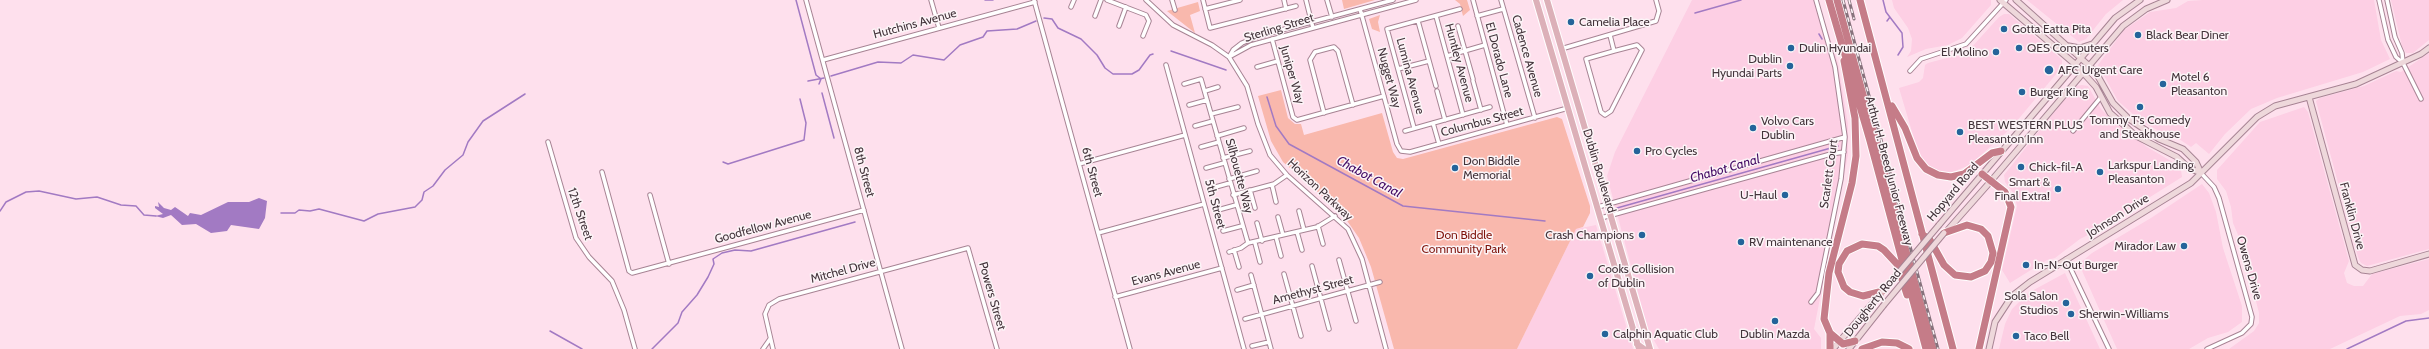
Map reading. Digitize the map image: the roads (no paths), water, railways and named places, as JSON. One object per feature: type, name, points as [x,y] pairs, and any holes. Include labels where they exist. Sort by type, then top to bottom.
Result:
[{"type":"highway","name":"Arthur H. Breed Junior Freeway","points":[[1829,0],[1926,349]]},
{"type":"highway","points":[[1837,0],[1933,349]]},
{"type":"highway","name":"Arthur H. Breed Junior Freeway","points":[[1860,0],[1888,99],[1953,349]]},
{"type":"highway","points":[[1832,349],[1830,333],[1824,319],[1829,273],[1852,183],[1857,142],[1855,118],[1844,66],[1844,51]]},
{"type":"highway","points":[[1888,99],[1905,128],[1917,158],[1932,173],[1945,177],[1958,176],[1971,170],[1992,153],[2000,151]]},
{"type":"highway","points":[[1979,349],[1984,319],[2011,215],[2010,200],[2005,192],[1982,174]]},
{"type":"highway","points":[[1922,234],[1930,240],[1944,265],[1955,275],[1971,277],[1985,271],[1991,262],[1993,253],[1990,240],[1981,229],[1967,225],[1944,233]]},
{"type":"highway","points":[[1881,292],[1863,296],[1850,292],[1844,287],[1838,272],[1839,264],[1847,251],[1862,244],[1878,246],[1896,264],[1922,349]]},
{"type":"highway","points":[[1830,333],[1843,344],[1855,341]]},
{"type":"highway","points":[[1862,349],[1882,342],[1897,343],[1909,349]]},
{"type":"main road","name":"Dublin Boulevard","points":[[1536,0],[1638,346]]},
{"type":"main road","name":"Dublin Boulevard","points":[[1547,0],[1650,349]]},
{"type":"main road","points":[[1638,346],[1644,349]]},
{"type":"street","name":"8th Street","points":[[806,0],[902,349]]},
{"type":"street","points":[[931,0],[939,28]]},
{"type":"street","points":[[1071,7],[1074,0]]},
{"type":"street","points":[[1095,16],[1101,0]]},
{"type":"street","points":[[1107,0],[1148,17],[1149,21],[1143,36]]},
{"type":"street","name":"Horizon Parkway","points":[[1146,0],[1173,25],[1212,45],[1229,57],[1248,86],[1263,141],[1270,154],[1287,175],[1348,229],[1362,259],[1386,349]]},
{"type":"street","points":[[1172,0],[1175,10]]},
{"type":"street","points":[[1203,0],[1210,28],[1296,6]]},
{"type":"street","points":[[1205,9],[1240,0]]},
{"type":"street","points":[[1284,0],[1286,8]]},
{"type":"street","points":[[1306,0],[1314,28]]},
{"type":"street","points":[[1328,0],[1332,16]]},
{"type":"street","name":"Sterling Street","points":[[1229,57],[1233,50],[1253,38],[1392,0]]},
{"type":"street","name":"Sterling Street","points":[[1229,57],[1251,45],[1416,0]]},
{"type":"street","name":"El Dorado Lane","points":[[1473,0],[1507,125]]},
{"type":"street","name":"Cadence Avenue","points":[[1501,0],[1535,118]]},
{"type":"street","points":[[1561,49],[1656,21],[1659,11],[1656,0]]},
{"type":"street","name":"Scarlett Court","points":[[1811,302],[1818,293],[1844,152],[1845,137],[1835,67],[1816,0]]},
{"type":"street","name":"Owens Drive","points":[[2016,0],[2089,66],[2104,83],[2116,106],[2141,129],[2183,149],[2196,162],[2201,173],[2214,187],[2219,198],[2252,317],[2250,324],[2242,332],[2207,349]]},
{"type":"street","name":"Hopyard Road","points":[[1881,292],[2115,18],[2140,0]]},
{"type":"street","name":"Hopyard Road","points":[[1944,233],[1992,181],[2123,26],[2146,9],[2168,0]]},
{"type":"street","points":[[2379,0],[2388,40],[2396,57],[2402,63],[2421,99]]},
{"type":"street","points":[[2387,0],[2395,37],[2402,53],[2402,63]]},
{"type":"street","name":"Hutchins Avenue","points":[[823,60],[1035,1]]},
{"type":"street","name":"6th Street","points":[[1035,1],[1130,349]]},
{"type":"street","points":[[1910,71],[1921,59],[1966,44],[2003,1]]},
{"type":"street","name":"Owens Drive","points":[[2003,1],[2083,72],[2101,97],[2110,113],[2136,136],[2169,153],[2189,168],[2201,173]]},
{"type":"street","points":[[1119,26],[1126,8]]},
{"type":"street","name":"Nugget Way","points":[[1360,9],[1397,144],[1401,150]]},
{"type":"street","points":[[1436,86],[1418,21],[1460,9]]},
{"type":"street","points":[[1477,16],[1503,9]]},
{"type":"street","name":"Huntley Avenue","points":[[1436,16],[1463,115]]},
{"type":"street","name":"Lumina Avenue","points":[[1414,128],[1387,29],[1418,21]]},
{"type":"street","points":[[1458,26],[1481,110]]},
{"type":"street","points":[[1610,35],[1614,51]]},
{"type":"street","name":"Juniper Way","points":[[1272,39],[1293,117],[1301,119],[1324,113]]},
{"type":"street","points":[[2068,46],[2080,48],[2093,44]]},
{"type":"street","points":[[1447,56],[1485,45]]},
{"type":"street","points":[[1637,45],[1642,49],[1611,112],[1605,115],[1601,112],[1586,59],[1614,51],[1637,45]]},
{"type":"street","points":[[1353,105],[1338,51],[1334,47],[1315,52],[1310,60],[1324,113],[1353,105],[1384,96]]},
{"type":"street","name":"Johnson Drive","points":[[1989,349],[1995,322],[2012,296],[2066,259],[2191,183],[2257,117],[2275,106],[2356,84],[2402,63],[2429,48]]},
{"type":"street","points":[[1257,67],[1278,61]]},
{"type":"street","points":[[1398,69],[1429,61]]},
{"type":"street","name":"5th Street","points":[[1166,65],[1244,349]]},
{"type":"street","name":"Silhouette Way","points":[[1184,84],[1201,79],[1248,243]]},
{"type":"street","points":[[1205,91],[1218,87]]},
{"type":"street","points":[[1437,91],[1445,120]]},
{"type":"street","points":[[2073,131],[2101,97]]},
{"type":"street","name":"Franklin Drive","points":[[2309,97],[2355,265],[2362,270],[2370,271],[2429,254]]},
{"type":"street","points":[[1189,105],[1207,100]]},
{"type":"street","points":[[1211,114],[1238,107]]},
{"type":"street","points":[[1405,131],[1490,107]]},
{"type":"street","name":"Columbus Street","points":[[1401,150],[1410,152],[1568,108]]},
{"type":"street","points":[[1195,126],[1213,121]]},
{"type":"street","points":[[1433,123],[1439,144]]},
{"type":"street","points":[[1217,136],[1244,128]]},
{"type":"street","points":[[2127,128],[2135,131],[2141,129]]},
{"type":"street","points":[[2136,136],[2146,136],[2150,134]]},
{"type":"street","points":[[1079,164],[1185,135]]},
{"type":"street","points":[[1598,207],[1845,137]]},
{"type":"street","name":"12th Street","points":[[548,142],[576,238],[589,257],[612,281],[624,310],[635,349]]},
{"type":"street","points":[[1201,147],[1219,142]]},
{"type":"street","points":[[1223,158],[1250,151]]},
{"type":"street","points":[[1601,218],[1844,152]]},
{"type":"street","points":[[1206,168],[1224,163]]},
{"type":"street","points":[[1212,188],[1257,171]]},
{"type":"street","points":[[602,172],[629,271],[632,273],[668,264],[650,195]]},
{"type":"street","points":[[1233,195],[1272,185],[1287,175]]},
{"type":"street","points":[[1272,185],[1276,202]]},
{"type":"street","points":[[1250,190],[1255,208]]},
{"type":"street","points":[[1098,233],[1204,204]]},
{"type":"street","points":[[1218,210],[1236,205]]},
{"type":"street","name":"Goodfellow Avenue","points":[[668,264],[864,210]]},
{"type":"street","points":[[1299,211],[1304,230]]},
{"type":"street","points":[[1229,252],[1248,243],[1255,243],[1276,238],[1318,226],[1334,216]]},
{"type":"street","points":[[1278,217],[1283,236]]},
{"type":"street","points":[[1257,223],[1262,241]]},
{"type":"street","points":[[1224,232],[1242,226]]},
{"type":"street","points":[[1318,226],[1323,244]]},
{"type":"street","points":[[1296,232],[1302,250]]},
{"type":"street","name":"Dougherty Road","points":[[1849,349],[1944,233]]},
{"type":"street","points":[[1276,238],[1280,256]]},
{"type":"street","points":[[1255,243],[1260,262]]},
{"type":"street","name":"Mitchel Drive","points":[[773,349],[765,314],[772,303],[880,271],[968,248]]},
{"type":"street","name":"Powers Street","points":[[968,248],[997,349]]},
{"type":"street","points":[[1234,250],[1239,267]]},
{"type":"street","points":[[2066,259],[2109,349]]},
{"type":"street","points":[[1339,260],[1356,321]]},
{"type":"street","points":[[1312,266],[1329,329]]},
{"type":"street","name":"Evans Avenue","points":[[1116,297],[1222,268]]},
{"type":"street","points":[[1284,274],[1301,336]]},
{"type":"street","points":[[1251,275],[1271,349]]},
{"type":"street","name":"Amethyst Street","points":[[1245,319],[1380,282]]},
{"type":"street","points":[[1237,290],[1254,285]]},
{"type":"street","name":"Dougherty Road","points":[[1832,349],[1881,292]]},
{"type":"street","points":[[763,349],[770,338]]},
{"type":"street","points":[[1252,346],[1269,342]]},
{"type":"waterway","points":[[796,0],[816,75],[821,79]]},
{"type":"waterway","points":[[985,0],[993,0]]},
{"type":"waterway","points":[[1695,13],[1741,0]]},
{"type":"waterway","name":"Chabot Canal","points":[[1883,0],[1886,12],[1902,33],[1903,47],[1898,55]]},
{"type":"waterway","name":"Chabot Canal","points":[[1887,21],[1890,17]]},
{"type":"waterway","name":"Chabot Canal","points":[[1044,18],[1052,19],[1058,28],[1081,39],[1097,55],[1105,68],[1113,74],[1132,74],[1139,70],[1150,55],[1153,54]]},
{"type":"waterway","name":"Chabot Canal","points":[[831,76],[878,62],[901,63],[913,55],[944,60],[960,45],[983,37],[987,31],[1017,29],[1036,21]]},
{"type":"waterway","points":[[1819,34],[1822,39]]},
{"type":"waterway","name":"Chabot Canal","points":[[1171,51],[1226,70]]},
{"type":"waterway","points":[[808,81],[824,78]]},
{"type":"waterway","name":"Chabot Canal","points":[[819,84],[821,79]]},
{"type":"waterway","points":[[822,93],[834,138]]},
{"type":"waterway","points":[[281,213],[295,213],[299,210],[310,211],[319,209],[364,221],[378,214],[415,207],[422,200],[424,192],[433,186],[445,170],[463,155],[468,142],[483,121],[525,94]]},
{"type":"waterway","name":"Chabot Canal","points":[[1267,97],[1276,126],[1289,144],[1403,206],[1545,221]]},
{"type":"waterway","points":[[723,162],[728,164],[804,140],[806,123],[800,99]]},
{"type":"waterway","name":"Chabot Canal","points":[[1617,208],[1838,146]]},
{"type":"waterway","points":[[0,211],[6,202],[26,192],[39,191],[76,199],[97,197],[121,205],[136,206],[144,215],[156,216]]},
{"type":"waterway","points":[[652,349],[678,323],[682,312],[697,295],[708,277],[714,264],[713,259],[722,253],[735,250],[751,251],[855,222]]},
{"type":"waterway","points":[[2347,349],[2406,321],[2429,318]]},
{"type":"waterway","points":[[550,331],[582,349]]},
{"type":"railway","points":[[1843,0],[1938,349]]},
{"type":"railway","points":[[1849,0],[1854,19]]},
{"type":"place","name":"Camelia Place","points":[[1571,22]]},
{"type":"place","name":"Gotta Eatta Pita","points":[[2004,29]]},
{"type":"place","name":"Black Bear Diner","points":[[2138,35]]},
{"type":"place","name":"Dulin Hyundai","points":[[1791,48]]},
{"type":"place","name":"QES Computers","points":[[2019,48]]},
{"type":"place","name":"El Molino","points":[[1996,52]]},
{"type":"place","name":"Dublin Hyundai Parts","points":[[1790,66]]},
{"type":"place","name":"AFC Urgent Care","points":[[2049,70]]},
{"type":"place","name":"Motel 6 Pleasanton","points":[[2163,84]]},
{"type":"place","name":"Burger King","points":[[2022,92]]},
{"type":"place","name":"Tommy T's Comedy and Steakhouse","points":[[2140,107]]},
{"type":"place","name":"Volvo Cars Dublin","points":[[1753,128]]},
{"type":"place","name":"BEST WESTERN PLUS Pleasanton Inn","points":[[1960,132]]},
{"type":"place","name":"Pro Cycles","points":[[1637,151]]},
{"type":"place","name":"Chick-fil-A","points":[[2021,167]]},
{"type":"place","name":"Don Biddle Memorial","points":[[1455,168]]},
{"type":"place","name":"Larkspur Landing Pleasanton","points":[[2100,172]]},
{"type":"place","name":"Smart & Final Extra!","points":[[2058,189]]},
{"type":"place","name":"U-Haul","points":[[1785,195]]},
{"type":"place","name":"Crash Champions","points":[[1642,235]]},
{"type":"place","name":"RV maintenance","points":[[1741,242]]},
{"type":"place","name":"Mirador Law","points":[[2184,246]]},
{"type":"place","name":"In-N-Out Burger","points":[[2026,265]]},
{"type":"place","name":"Cooks Collision of Dublin","points":[[1590,276]]},
{"type":"place","name":"Sola Salon Studios","points":[[2066,303]]},
{"type":"place","name":"Sherwin-Williams","points":[[2071,314]]},
{"type":"place","name":"Dublin Mazda","points":[[1775,321]]},
{"type":"place","name":"Calphin Aquatic Club","points":[[1605,334]]},
{"type":"place","name":"Taco Bell","points":[[2016,336]]},
{"type":"park label","name":"Don Biddle Community Park","points":[[1464,242]]}]
